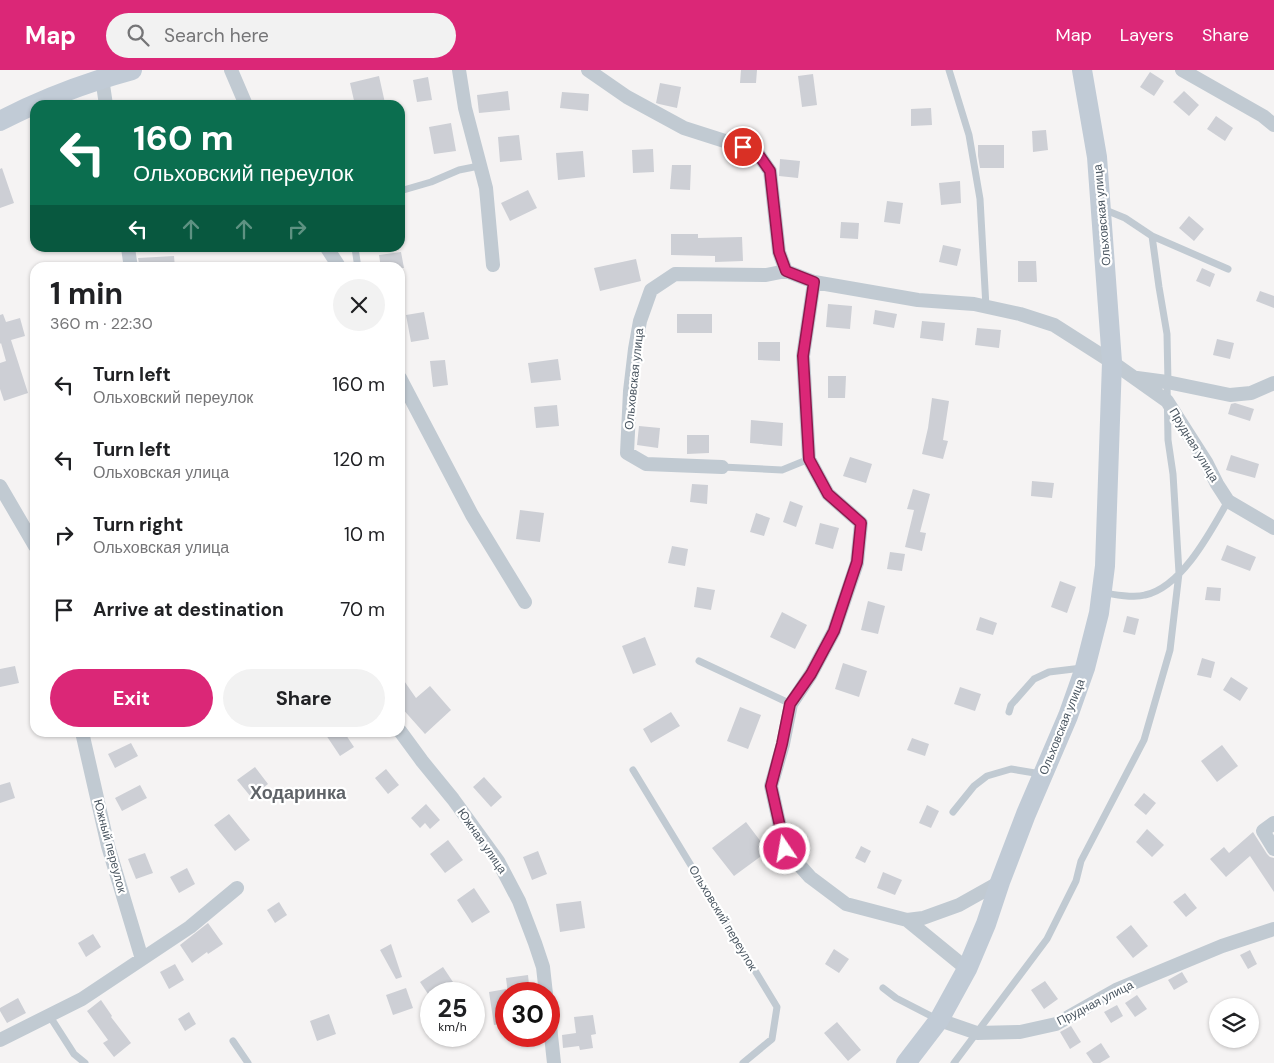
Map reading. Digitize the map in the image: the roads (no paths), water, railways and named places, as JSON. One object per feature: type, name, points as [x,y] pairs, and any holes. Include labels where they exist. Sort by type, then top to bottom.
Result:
[{"type":"street","points":[[46,100],[102,78],[132,70]]},
{"type":"street","points":[[231,70],[244,100]]},
{"type":"street","points":[[458,70],[465,108],[486,188],[493,264]]},
{"type":"street","points":[[588,70],[627,97],[684,128],[756,151],[770,171],[779,252],[786,271],[814,282],[918,300],[974,304],[1020,314],[1054,325],[1112,362]]},
{"type":"street","name":"Ольховская улица","points":[[906,1063],[939,1020],[967,969],[986,924],[1026,814],[1068,716],[1085,668],[1099,613],[1106,557],[1112,362],[1097,157],[1082,70]]},
{"type":"street","points":[[1182,70],[1263,116],[1274,125]]},
{"type":"street","points":[[102,78],[105,100]]},
{"type":"street","points":[[0,122],[30,106]]},
{"type":"street","name":"Ольховская улица","points":[[722,467],[646,464],[627,453],[630,391],[640,321],[651,290],[675,274],[766,275],[786,271]]},
{"type":"street","points":[[814,282],[803,356],[809,459],[828,494],[861,523],[857,562],[834,631],[811,674],[790,704],[771,786],[785,849],[810,876],[846,904],[906,920],[923,918],[959,905],[1000,882]]},
{"type":"street","name":"Прудная улица","points":[[1112,362],[1167,401],[1206,462],[1228,501],[1274,528]]},
{"type":"street","points":[[1136,378],[1230,395],[1251,393],[1274,383]]},
{"type":"street","points":[[405,388],[472,515],[526,602]]},
{"type":"street","points":[[0,486],[30,537]]},
{"type":"street","name":"Южный переулок","points":[[83,737],[108,846],[142,958]]},
{"type":"street","name":"Южная улица","points":[[404,737],[498,861],[519,901],[543,967],[545,982]]},
{"type":"street","points":[[1274,823],[1263,831],[1274,849]]},
{"type":"street","points":[[0,1040],[82,999],[190,927],[237,888]]},
{"type":"street","points":[[906,920],[967,969]]},
{"type":"street","name":"Прудная улица","points":[[939,1020],[977,1033],[1020,1032],[1056,1024],[1116,990],[1222,946],[1274,929]]},
{"type":"street","points":[[552,1047],[554,1063]]},
{"type":"lane","points":[[949,70],[969,135],[980,199],[986,307]]},
{"type":"lane","points":[[405,190],[431,182],[459,170],[479,166]]},
{"type":"lane","points":[[1101,209],[1125,218],[1152,236],[1228,269]]},
{"type":"lane","points":[[954,1063],[1047,939],[1076,881],[1081,860],[1144,740],[1170,650],[1179,573],[1173,474],[1168,440],[1167,334],[1158,287],[1152,236]]},
{"type":"lane","points":[[722,467],[782,470],[809,459]]},
{"type":"lane","points":[[1102,592],[1113,595],[1144,596],[1159,590],[1185,567],[1205,540],[1228,501]]},
{"type":"lane","points":[[699,661],[790,704]]},
{"type":"lane","points":[[1009,712],[1012,705],[1034,679],[1049,672],[1085,668]]},
{"type":"lane","points":[[953,812],[974,786],[987,776],[1011,769],[1044,775]]},
{"type":"lane","name":"Ольховский переулок","points":[[633,770],[777,1007],[772,1039],[743,1063]]},
{"type":"lane","points":[[883,988],[896,998],[939,1020]]},
{"type":"lane","points":[[49,1014],[74,1054],[86,1063]]},
{"type":"lane","points":[[233,1041],[248,1063]]},
{"type":"district","name":"Ходаринка","points":[[298,793]]}]
